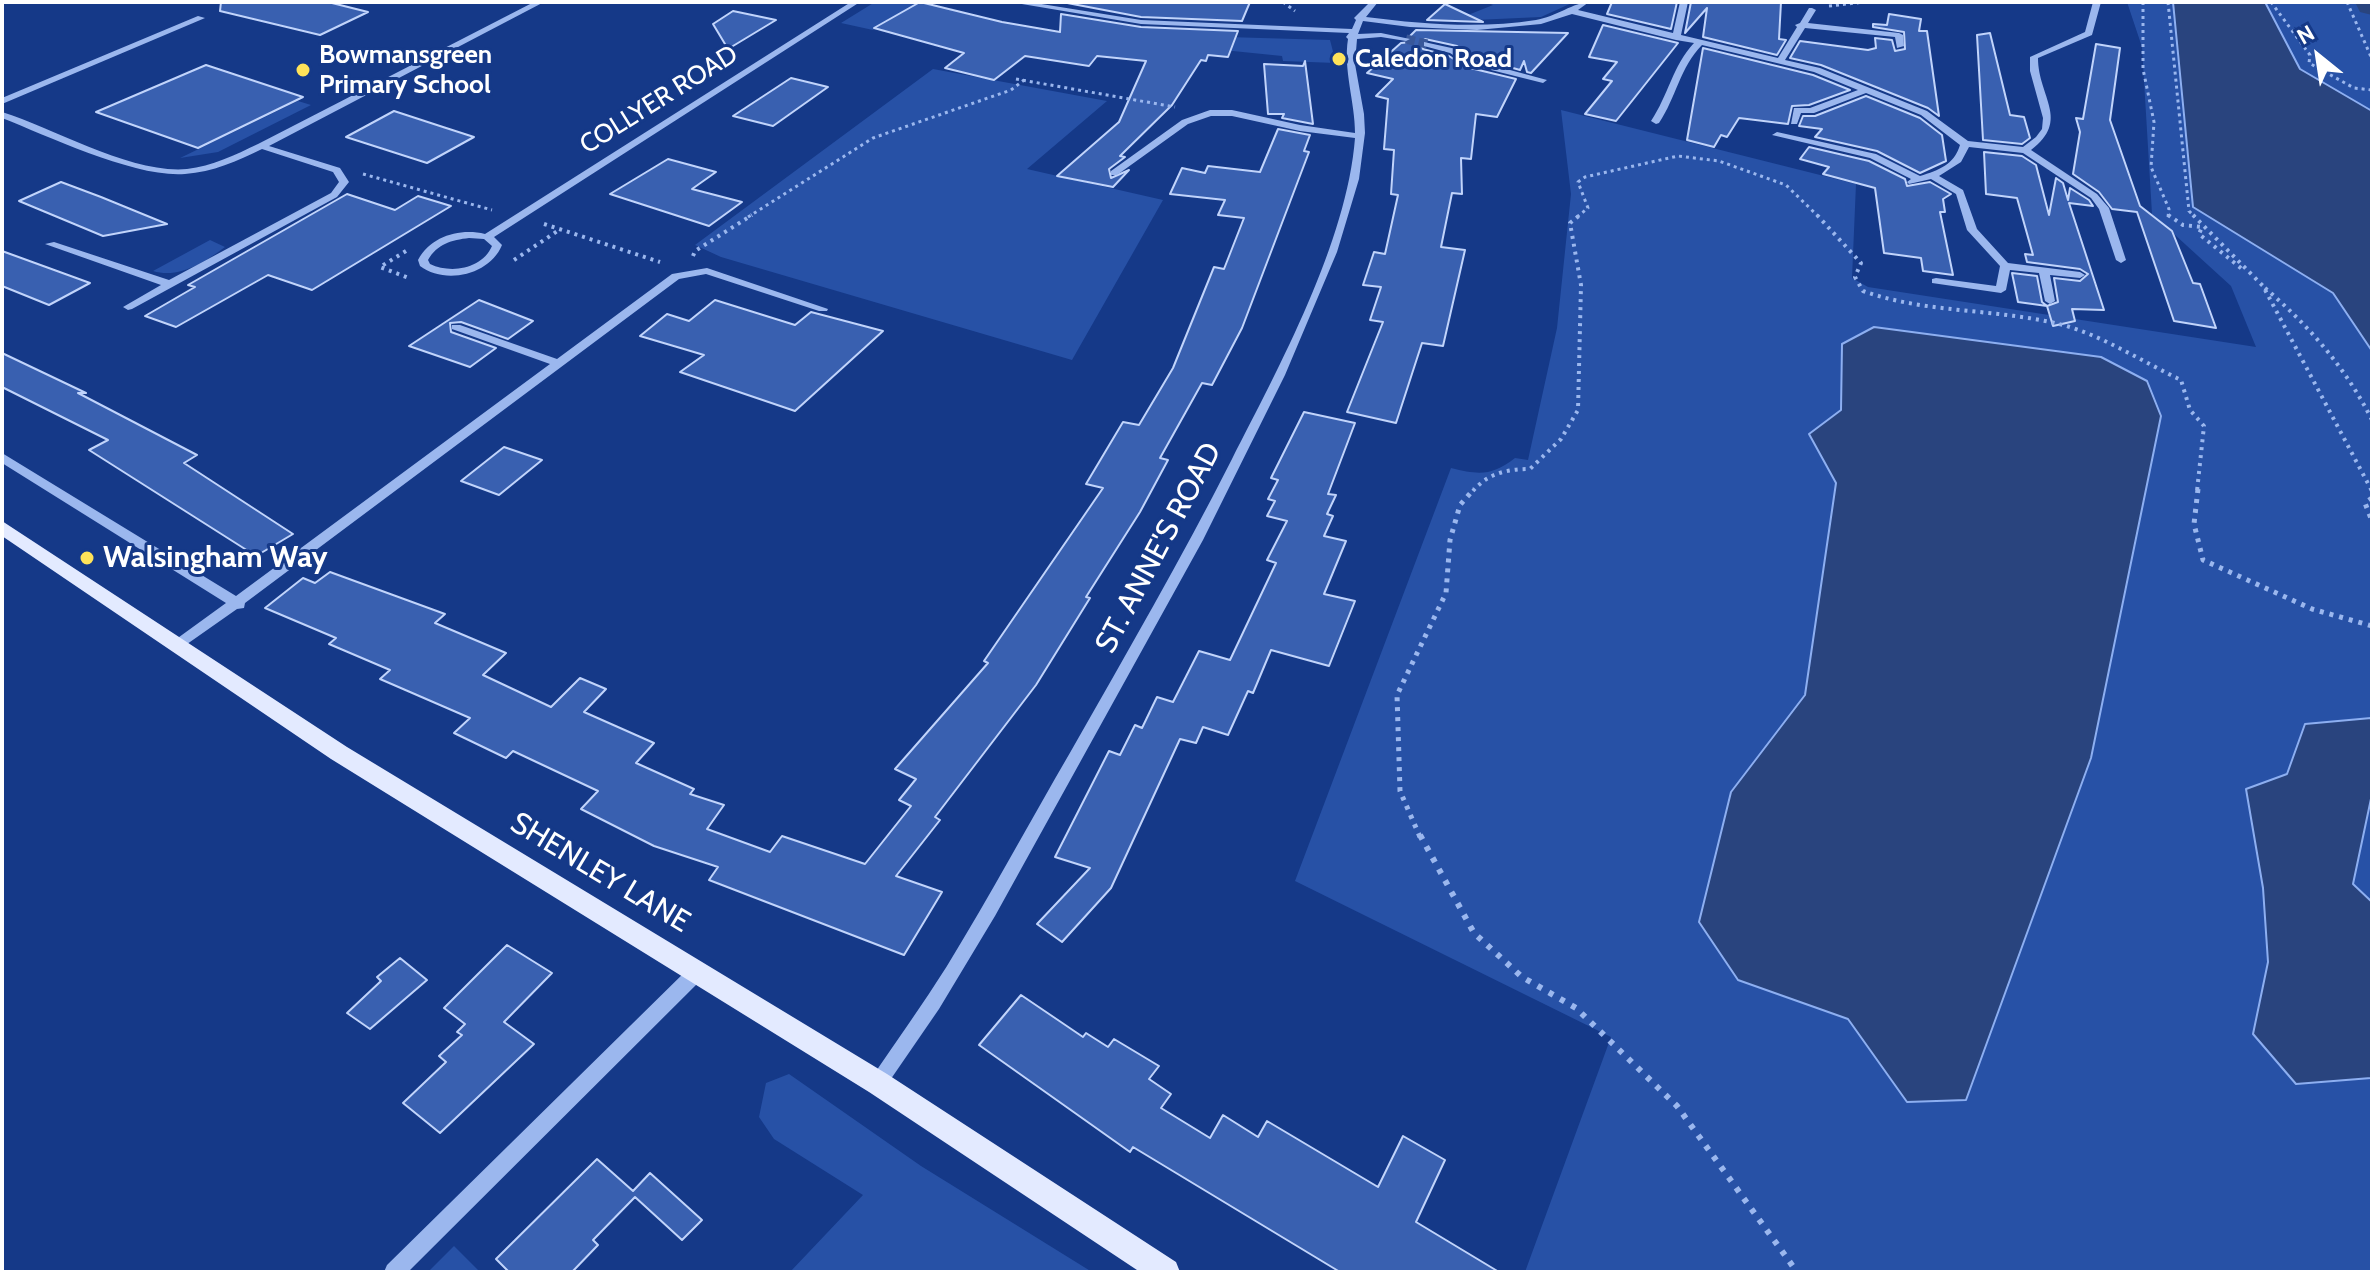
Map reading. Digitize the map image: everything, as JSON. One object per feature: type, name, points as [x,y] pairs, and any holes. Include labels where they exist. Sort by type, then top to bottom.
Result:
[{"type":"main road","name":"SHENLEY LANE","points":[[2,527],[339,753],[878,1083],[1166,1272]]},
{"type":"street","points":[[2,115],[159,171],[213,167],[261,146],[540,2]]},
{"type":"street","name":"COLLYER ROAD","points":[[487,237],[494,240],[496,251],[475,267],[441,272],[425,266],[423,260],[432,247],[465,235],[487,237],[856,2]]},
{"type":"street","points":[[1014,2],[1141,22],[1353,29],[1544,21],[1575,12],[1585,2]]},
{"type":"street","points":[[1353,29],[1374,2]]},
{"type":"street","points":[[1676,38],[1684,2]]},
{"type":"street","points":[[2025,150],[2048,132],[2033,62],[2039,53],[2089,33],[2097,2]]},
{"type":"street","points":[[1781,60],[1799,25],[1812,10]]},
{"type":"street","points":[[1575,12],[1676,38],[1781,60],[1868,89],[1934,118],[1965,144],[2025,150],[2094,196],[2104,208],[2121,260]]},
{"type":"street","points":[[2,101],[201,18]]},
{"type":"street","points":[[1799,25],[1899,35],[1900,46]]},
{"type":"street","points":[[1353,29],[1406,39]]},
{"type":"street","name":"ST. ANNE'S ROAD","points":[[878,1083],[933,1003],[1148,630],[1220,494],[1304,319],[1347,200],[1360,136],[1353,29]]},
{"type":"street","points":[[1656,121],[1666,108],[1680,66],[1699,43]]},
{"type":"street","points":[[1427,44],[1453,51],[1470,62],[1543,80]]},
{"type":"street","points":[[1794,122],[1797,110],[1811,111],[1868,89]]},
{"type":"street","points":[[1114,173],[1203,114],[1232,113],[1300,128],[1360,136]]},
{"type":"street","points":[[1777,135],[1873,156],[1916,181],[1958,163],[1965,144]]},
{"type":"street","points":[[128,307],[334,195],[344,182],[337,170],[261,146]]},
{"type":"street","points":[[1932,176],[1960,192],[1972,230],[2005,266],[2080,275]]},
{"type":"street","points":[[50,244],[169,284]]},
{"type":"street","points":[[1936,281],[2001,290],[2005,266]]},
{"type":"street","points":[[180,644],[239,604],[666,282],[685,273],[707,271],[823,309]]},
{"type":"street","points":[[2044,271],[2050,301]]},
{"type":"street","points":[[456,327],[558,363]]},
{"type":"street","points":[[2,457],[239,604]]},
{"type":"street","points":[[394,1272],[697,972]]},
{"type":"path","points":[[1812,10],[1865,2]]},
{"type":"path","points":[[1889,2],[1921,2]]},
{"type":"path","points":[[2143,2],[2143,69],[2154,122],[2151,167],[2169,209],[2168,217],[2183,225],[2202,227],[2199,234],[2292,310],[2361,395],[2372,420]]},
{"type":"path","points":[[2168,2],[2189,211],[2263,286],[2372,491]]},
{"type":"path","points":[[2271,2],[2310,55],[2309,63],[2354,88],[2372,90]]},
{"type":"path","points":[[2347,2],[2372,59]]},
{"type":"path","points":[[1016,79],[1203,114]]},
{"type":"path","points":[[685,273],[695,251],[873,138],[997,96],[1024,80]]},
{"type":"path","points":[[1797,1272],[1677,1106],[1576,1008],[1522,977],[1474,933],[1429,856],[1400,791],[1397,695],[1446,593],[1450,540],[1460,505],[1480,482],[1507,469],[1530,469],[1561,439],[1578,410],[1581,285],[1570,223],[1588,208],[1578,182],[1585,177],[1678,156],[1719,161],[1786,185],[1802,198],[1861,263],[1855,277],[1863,291],[1900,304],[2004,313],[2067,326],[2181,380],[2190,410],[2204,426],[2194,524],[2203,560],[2312,609],[2372,626]]},
{"type":"path","points":[[2372,498],[2365,503],[2372,521]]},
{"type":"shaded area","points":[[875,2],[919,2],[873,30],[841,23]]},
{"type":"shaded area","points":[[1486,2],[1574,2],[1541,17],[1453,21],[1493,5]]},
{"type":"shaded area","points":[[2127,2],[2173,2],[2193,207],[2333,293],[2372,351],[2372,720],[2263,888],[2268,963],[2253,1034],[2371,1079],[2372,1075],[2372,1272],[1525,1272],[1611,1037],[1295,881],[1451,468],[1485,472],[1515,458],[1528,460],[1557,328],[1571,194],[1561,110],[1856,184],[1852,278],[1868,287],[2256,347],[2231,286],[2152,214],[2142,47]],"holes":[[[1874,327],[1955,339],[2161,416],[2091,758],[1907,1102],[1848,1019],[1738,980],[1731,792],[1805,695],[1836,483],[1809,435],[1841,410]]]},
{"type":"shaded area","points":[[2173,2],[2265,2],[2300,69],[2372,111],[2372,351],[2333,293],[2193,207]]},
{"type":"shaded area","points":[[2265,2],[2372,2],[2372,111],[2300,69]]},
{"type":"shaded area","points":[[1227,37],[1330,40],[1336,63],[1283,61],[1282,56],[1223,50]]},
{"type":"shaded area","points":[[933,69],[1107,101],[1027,169],[1163,200],[1072,360],[721,257],[695,245]]},
{"type":"shaded area","points":[[298,101],[311,105],[218,152],[180,158]]},
{"type":"shaded area","points":[[210,240],[225,247],[182,271],[153,271]]},
{"type":"shaded area","points":[[1874,327],[2101,357],[2147,381],[2161,416],[2091,758],[1966,1100],[1907,1102],[1848,1019],[1738,980],[1699,922],[1731,792],[1805,695],[1836,483],[1809,434],[1841,410],[1842,344]]},
{"type":"shaded area","points":[[2371,718],[2372,794],[2353,884],[2372,902],[2372,1075],[2371,1078],[2296,1084],[2253,1034],[2268,962],[2263,888],[2246,789],[2287,774],[2305,724]]},
{"type":"shaded area","points":[[2372,794],[2372,902],[2353,884]]},
{"type":"shaded area","points":[[789,1074],[921,1166],[1092,1272],[790,1272],[863,1195],[774,1139],[759,1117],[766,1083]]},
{"type":"shaded area","points":[[454,1246],[480,1272],[428,1272]]},
{"type":"building","points":[[221,2],[328,2],[368,12],[320,35],[220,11]]},
{"type":"building","points":[[920,2],[1060,32],[1061,14],[1141,27],[1238,31],[1228,57],[1208,55],[1206,61],[1201,60],[1172,105],[1120,156],[1125,157],[1109,169],[1111,178],[1129,170],[1113,187],[1057,176],[1119,122],[1146,61],[1097,56],[1089,66],[1025,56],[994,80],[945,68],[964,53],[874,28]]},
{"type":"building","points":[[1062,2],[1250,2],[1242,21],[1141,17]]},
{"type":"building","points":[[1612,2],[1677,2],[1671,29],[1607,14]]},
{"type":"building","points":[[1691,2],[1781,2],[1779,39],[1786,40],[1777,55],[1703,37],[1707,8],[1685,33]]},
{"type":"building","points":[[1445,4],[1483,22],[1427,20]]},
{"type":"building","points":[[733,11],[776,20],[728,49],[713,24]]},
{"type":"building","points":[[1889,14],[1921,19],[1919,31],[1927,31],[1939,116],[1928,108],[1821,65],[1790,58],[1800,41],[1868,50],[1876,48],[1875,38],[1892,40],[1895,51],[1905,49],[1904,32],[1873,27],[1873,24],[1887,25]]},
{"type":"building","points":[[1603,25],[1678,43],[1616,121],[1585,114],[1612,81],[1603,79],[1617,62],[1589,57]]},
{"type":"building","points":[[1416,30],[1568,33],[1531,73],[1527,72],[1524,61],[1520,70],[1474,57],[1457,46],[1425,39],[1421,42],[1423,49],[1449,56],[1466,67],[1516,79],[1497,117],[1476,114],[1471,159],[1461,158],[1462,194],[1452,193],[1441,247],[1465,250],[1443,346],[1422,343],[1396,423],[1347,412],[1383,322],[1370,320],[1381,287],[1363,285],[1374,252],[1385,254],[1398,195],[1391,194],[1394,150],[1384,149],[1388,99],[1376,96],[1393,79],[1367,73],[1401,43],[1411,42],[1410,36]]},
{"type":"building","points":[[1990,33],[2010,115],[2024,117],[2030,138],[2022,144],[1983,140],[1977,35]]},
{"type":"building","points":[[2096,44],[2120,48],[2110,120],[2140,206],[2172,231],[2193,283],[2200,284],[2216,328],[2174,321],[2137,212],[2112,209],[2099,192],[2073,174],[2080,132],[2076,118],[2083,119]]},
{"type":"building","points":[[1703,48],[1813,75],[1850,90],[1809,105],[1792,106],[1788,124],[1739,118],[1727,137],[1721,135],[1714,147],[1687,140]]},
{"type":"building","points":[[1305,61],[1313,124],[1282,118],[1284,114],[1268,114],[1264,64],[1303,66]]},
{"type":"building","points":[[206,65],[303,97],[198,148],[96,112]]},
{"type":"building","points":[[791,78],[828,87],[773,126],[733,116]]},
{"type":"building","points":[[1866,96],[1920,118],[1942,135],[1946,161],[1920,173],[1877,151],[1815,137],[1822,129],[1799,126],[1803,116],[1815,116]]},
{"type":"building","points":[[394,111],[474,137],[427,163],[346,137]]},
{"type":"building","points":[[1278,129],[1310,135],[1304,151],[1309,152],[1242,328],[1212,385],[1202,383],[1160,458],[1168,460],[1140,512],[1086,597],[1090,598],[1036,685],[935,817],[940,820],[896,876],[942,892],[904,955],[709,880],[718,867],[654,846],[581,809],[598,791],[513,751],[506,758],[454,733],[470,718],[380,679],[390,670],[329,644],[336,638],[265,608],[303,578],[315,583],[330,572],[445,614],[435,623],[506,653],[483,675],[551,707],[580,678],[606,689],[584,712],[654,743],[636,763],[694,789],[690,794],[724,805],[707,829],[770,852],[782,836],[865,864],[911,806],[899,800],[916,779],[895,769],[988,663],[984,661],[1103,488],[1086,484],[1123,422],[1139,425],[1173,368],[1214,267],[1224,269],[1244,218],[1218,215],[1225,200],[1170,194],[1182,168],[1205,173],[1208,166],[1260,172]]},
{"type":"building","points":[[1809,147],[1869,161],[1905,179],[1907,186],[1930,182],[1951,194],[1943,199],[1945,212],[1940,212],[1953,275],[1923,271],[1921,258],[1884,253],[1875,188],[1823,174],[1829,167],[1800,159]]},
{"type":"building","points":[[1984,152],[2022,156],[2036,165],[2049,215],[2056,178],[2063,183],[2068,200],[2070,188],[2089,200],[2093,206],[2069,203],[2104,310],[2072,309],[2075,321],[2053,326],[2047,306],[2058,302],[2054,278],[2080,281],[2088,274],[2080,269],[2027,262],[2025,254],[2033,255],[2017,198],[1986,194]]},
{"type":"building","points":[[668,159],[716,172],[692,189],[742,202],[709,226],[610,194]]},
{"type":"building","points":[[61,182],[167,224],[103,236],[19,201]]},
{"type":"building","points":[[347,194],[395,210],[418,196],[451,206],[312,290],[268,275],[176,327],[145,316],[195,287],[188,285]]},
{"type":"building","points":[[2,251],[90,283],[49,305],[2,286]]},
{"type":"building","points":[[2012,273],[2037,276],[2042,302],[2047,306],[2018,302]]},
{"type":"building","points":[[479,300],[533,321],[508,339],[461,322],[450,323],[451,332],[496,348],[470,367],[409,346]]},
{"type":"building","points":[[715,300],[795,325],[811,312],[883,331],[795,411],[680,372],[704,355],[640,336],[667,314],[689,321]]},
{"type":"building","points":[[2,353],[86,393],[78,393],[197,455],[184,463],[293,534],[256,556],[89,450],[108,440],[2,387]]},
{"type":"building","points":[[1304,412],[1355,423],[1328,494],[1336,495],[1327,514],[1333,516],[1324,536],[1346,541],[1324,594],[1355,601],[1329,666],[1271,650],[1253,693],[1248,691],[1228,735],[1203,727],[1196,743],[1180,739],[1111,888],[1062,942],[1037,924],[1090,868],[1055,857],[1109,751],[1120,755],[1135,725],[1142,728],[1157,697],[1173,702],[1199,651],[1230,660],[1276,563],[1267,560],[1287,521],[1267,516],[1275,501],[1268,499],[1278,480],[1271,478]]},
{"type":"building","points":[[504,447],[542,460],[499,495],[461,481]]},
{"type":"building","points":[[507,945],[552,973],[504,1022],[534,1044],[440,1133],[403,1103],[446,1062],[439,1056],[462,1035],[457,1032],[465,1024],[444,1008]]},
{"type":"building","points":[[400,958],[427,980],[370,1029],[347,1013],[381,981],[377,977]]},
{"type":"building","points":[[1021,995],[1083,1037],[1086,1033],[1108,1047],[1114,1039],[1159,1066],[1149,1079],[1171,1094],[1161,1108],[1210,1138],[1223,1115],[1258,1137],[1267,1121],[1378,1187],[1403,1136],[1445,1160],[1416,1222],[1499,1272],[1340,1272],[1133,1147],[1130,1152],[979,1045]]},
{"type":"building","points":[[597,1159],[633,1191],[650,1173],[702,1220],[682,1240],[635,1197],[593,1240],[598,1245],[572,1272],[509,1272],[496,1259]]},
{"type":"tunnel","points":[[1406,39],[1427,44]]},
{"type":"place","name":"Caledon Road","points":[[1339,59]]},
{"type":"place","name":"Bowmansgreen Primary School","points":[[303,70]]},
{"type":"place","name":"Walsingham Way","points":[[87,558]]}]
